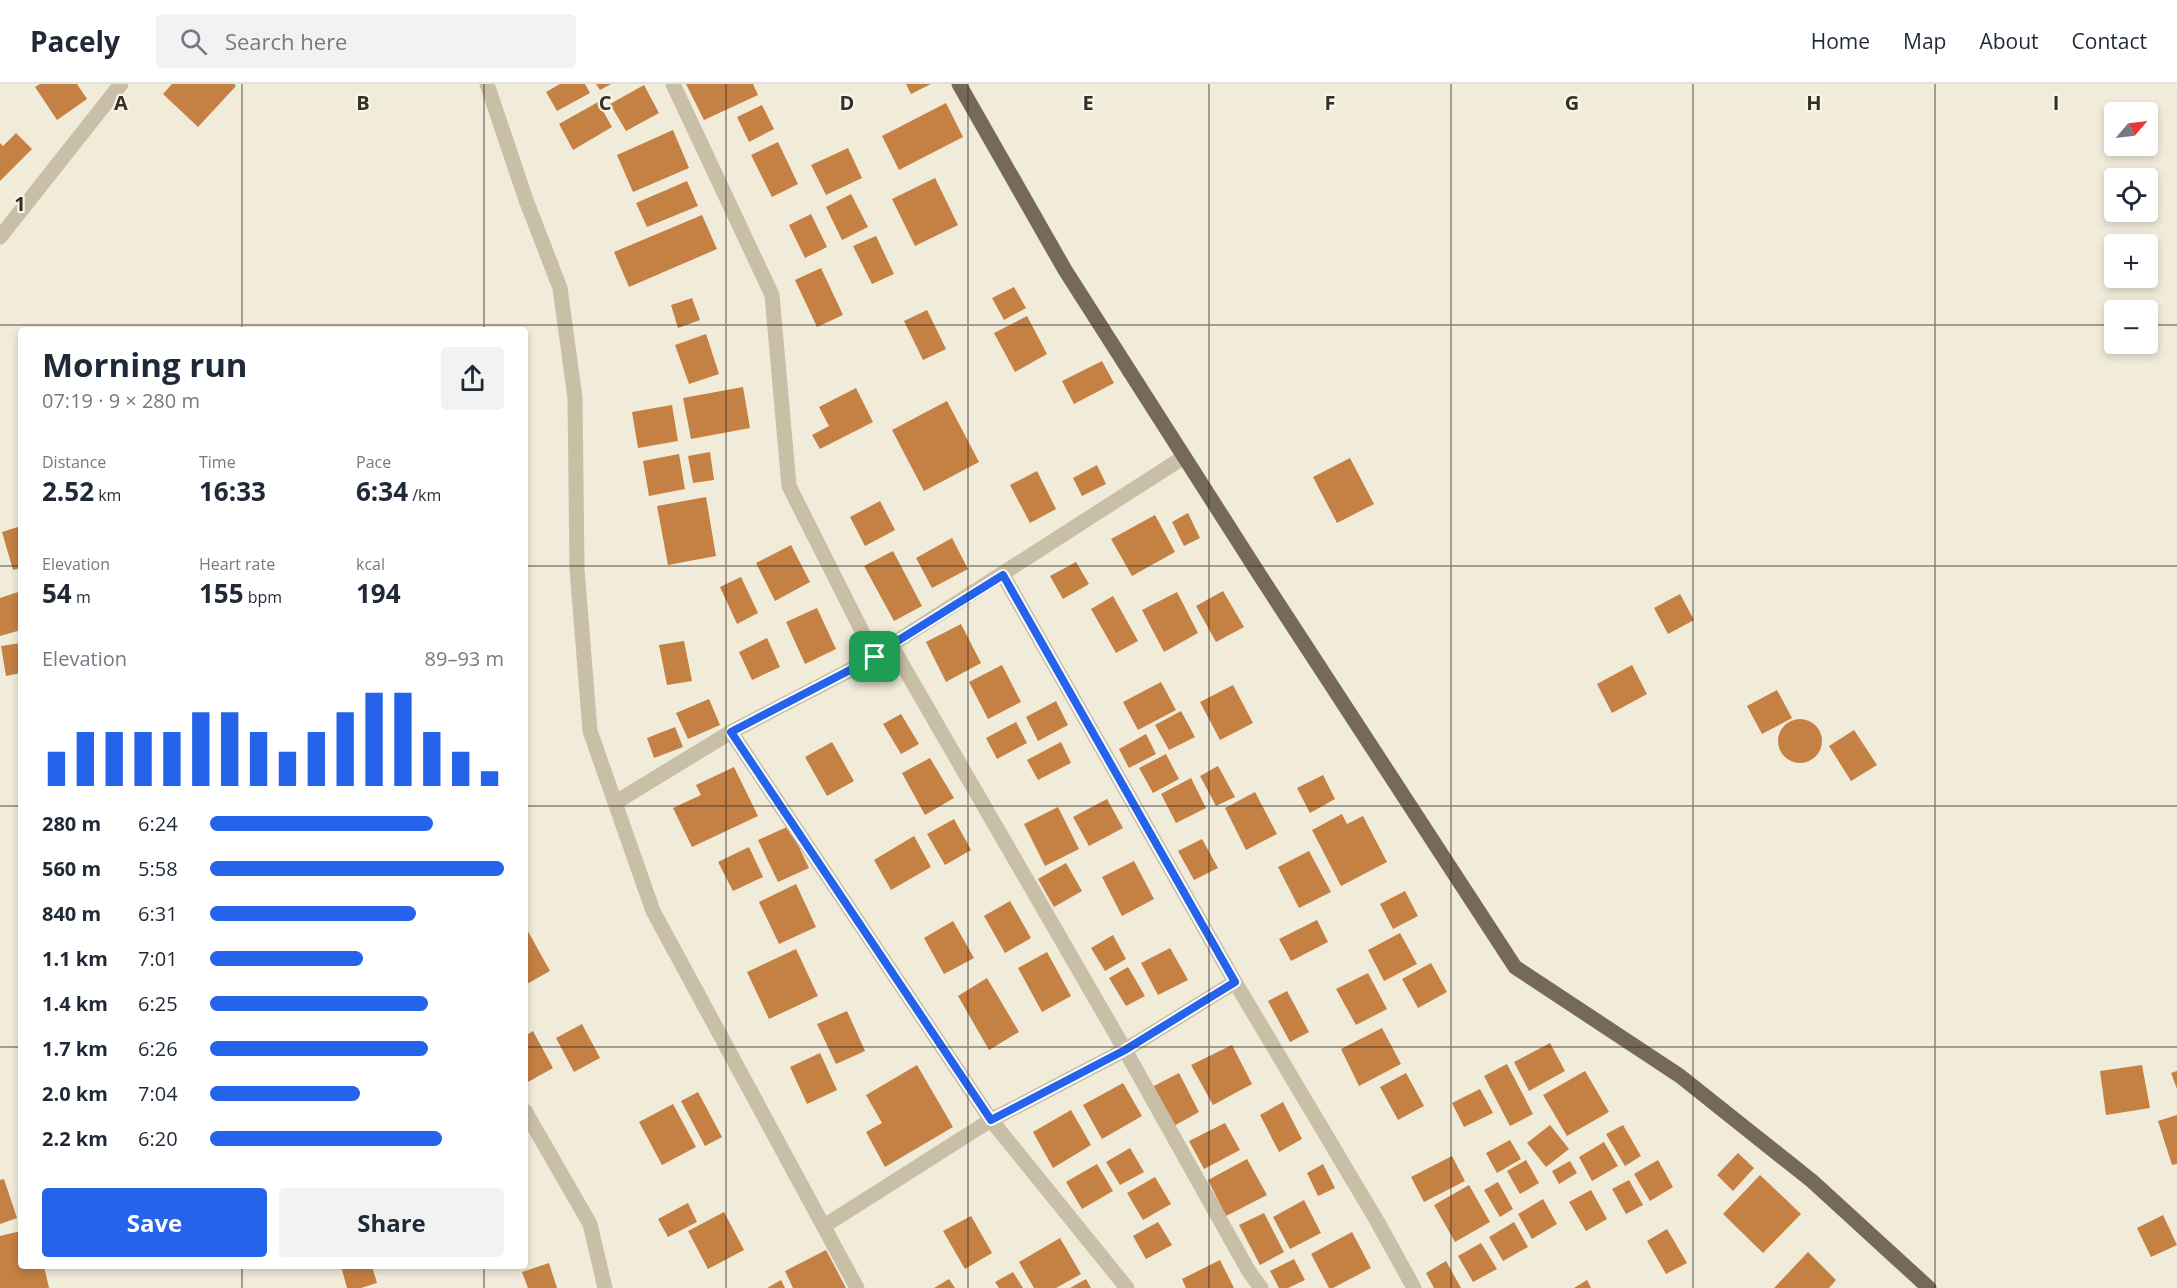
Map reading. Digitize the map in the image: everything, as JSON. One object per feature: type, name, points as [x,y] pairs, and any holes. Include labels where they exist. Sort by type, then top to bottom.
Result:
[{"type":"main road","points":[[959,84],[1065,270],[1515,967],[1680,1076],[1812,1181],[1929,1288]]},
{"type":"street","points":[[0,237],[121,84]]},
{"type":"street","points":[[487,84],[526,200],[560,288],[575,398],[577,569],[590,731],[653,911],[857,1288]]},
{"type":"street","points":[[673,84],[772,296],[789,486],[875,657]]},
{"type":"street","points":[[616,802],[731,732],[875,657],[1184,457]]},
{"type":"street","points":[[1003,575],[1235,982],[1377,1221],[1414,1288]]},
{"type":"street","points":[[891,645],[1125,1050],[1248,1270],[1261,1288]]},
{"type":"street","points":[[731,732],[991,1120],[1127,1288]]},
{"type":"street","points":[[824,1226],[991,1120],[1125,1050],[1235,982]]},
{"type":"street","points":[[528,1117],[590,1224],[605,1288]]},
{"type":"building","points":[[40,84],[77,84],[87,99],[57,120],[35,87]]},
{"type":"building","points":[[172,84],[234,84],[236,86],[198,127],[163,94]]},
{"type":"building","points":[[560,84],[585,84],[590,93],[557,111],[546,92]]},
{"type":"building","points":[[596,84],[611,84],[600,90]]},
{"type":"building","points":[[686,84],[753,84],[758,95],[704,120]]},
{"type":"building","points":[[906,84],[931,84],[911,94]]},
{"type":"building","points":[[644,85],[659,113],[626,131],[610,104]]},
{"type":"building","points":[[598,102],[612,127],[573,150],[559,124]]},
{"type":"building","points":[[946,103],[963,137],[899,170],[882,136]]},
{"type":"building","points":[[762,105],[774,129],[749,142],[737,117]]},
{"type":"building","points":[[673,130],[689,168],[633,192],[617,155]]},
{"type":"building","points":[[16,133],[32,149],[0,181],[0,143],[3,146]]},
{"type":"building","points":[[778,142],[798,184],[772,197],[751,155]]},
{"type":"building","points":[[848,148],[862,178],[826,195],[811,165]]},
{"type":"building","points":[[935,178],[958,225],[915,246],[892,199]]},
{"type":"building","points":[[687,181],[698,206],[647,227],[636,203]]},
{"type":"building","points":[[851,194],[868,227],[842,240],[826,207]]},
{"type":"building","points":[[811,214],[827,247],[805,258],[789,225]]},
{"type":"building","points":[[702,215],[717,249],[629,287],[614,252]]},
{"type":"building","points":[[876,236],[894,274],[872,284],[853,246]]},
{"type":"building","points":[[821,268],[843,315],[817,327],[795,280]]},
{"type":"building","points":[[1014,287],[1026,308],[1004,320],[992,298]]},
{"type":"building","points":[[692,298],[700,320],[678,328],[671,305]]},
{"type":"building","points":[[927,310],[946,349],[923,360],[904,321]]},
{"type":"building","points":[[1027,316],[1047,354],[1015,372],[994,333]]},
{"type":"building","points":[[706,334],[719,374],[689,384],[675,345]]},
{"type":"building","points":[[1102,361],[1114,383],[1074,404],[1062,381]]},
{"type":"building","points":[[743,387],[750,428],[691,439],[683,398]]},
{"type":"building","points":[[856,388],[873,422],[820,449],[812,435],[829,426],[819,407]]},
{"type":"building","points":[[947,401],[979,462],[924,491],[892,430]]},
{"type":"building","points":[[672,405],[678,441],[638,448],[632,412]]},
{"type":"building","points":[[710,452],[714,480],[693,483],[688,456]]},
{"type":"building","points":[[679,454],[685,489],[649,496],[643,461]]},
{"type":"building","points":[[1350,458],[1374,504],[1337,523],[1313,477]]},
{"type":"building","points":[[1097,465],[1106,484],[1082,496],[1073,478]]},
{"type":"building","points":[[1037,471],[1056,509],[1030,523],[1010,485]]},
{"type":"building","points":[[706,497],[716,556],[668,565],[657,506]]},
{"type":"building","points":[[880,501],[895,530],[865,546],[850,517]]},
{"type":"building","points":[[1188,513],[1200,538],[1184,546],[1172,522]]},
{"type":"building","points":[[1155,515],[1175,552],[1132,576],[1111,539]]},
{"type":"building","points":[[18,527],[18,569],[13,570],[2,532]]},
{"type":"building","points":[[952,538],[968,569],[932,588],[916,558]]},
{"type":"building","points":[[791,545],[810,582],[775,601],[756,563]]},
{"type":"building","points":[[893,551],[922,606],[894,621],[864,566]]},
{"type":"building","points":[[1076,562],[1089,584],[1063,599],[1050,576]]},
{"type":"building","points":[[741,577],[758,613],[737,624],[720,587]]},
{"type":"building","points":[[1223,591],[1244,627],[1216,642],[1196,606]]},
{"type":"building","points":[[18,592],[18,631],[0,636],[0,598]]},
{"type":"building","points":[[1177,592],[1198,633],[1164,652],[1142,610]]},
{"type":"building","points":[[1680,594],[1694,620],[1668,634],[1654,608]]},
{"type":"building","points":[[1113,596],[1138,641],[1116,653],[1091,609]]},
{"type":"building","points":[[817,608],[836,649],[805,664],[786,622]]},
{"type":"building","points":[[961,624],[981,663],[946,682],[926,642]]},
{"type":"building","points":[[767,638],[780,667],[752,680],[739,652]]},
{"type":"building","points":[[684,641],[692,681],[667,685],[659,645]]},
{"type":"building","points":[[18,643],[18,674],[6,676],[1,646]]},
{"type":"building","points":[[1002,665],[1021,702],[988,719],[969,682]]},
{"type":"building","points":[[1632,665],[1647,694],[1612,713],[1597,684]]},
{"type":"building","points":[[1161,682],[1176,710],[1138,730],[1123,702]]},
{"type":"building","points":[[1233,685],[1253,723],[1220,740],[1200,702]]},
{"type":"building","points":[[1777,690],[1792,718],[1762,734],[1747,706]]},
{"type":"building","points":[[709,699],[720,725],[688,739],[676,713]]},
{"type":"building","points":[[1056,701],[1068,725],[1038,741],[1026,717]]},
{"type":"building","points":[[1181,711],[1195,737],[1169,750],[1155,725]]},
{"type":"building","points":[[901,714],[919,744],[901,754],[883,724]]},
{"type":"building","points":[[1800,719],[1816,725],[1822,741],[1816,757],[1800,763],[1784,757],[1778,741],[1784,725]]},
{"type":"building","points":[[1016,722],[1027,743],[997,759],[986,738]]},
{"type":"building","points":[[675,727],[683,747],[654,758],[647,738]]},
{"type":"building","points":[[1854,730],[1877,765],[1851,781],[1829,746]]},
{"type":"building","points":[[1146,734],[1156,754],[1129,768],[1119,749]]},
{"type":"building","points":[[832,742],[854,781],[827,796],[805,757]]},
{"type":"building","points":[[1061,742],[1071,763],[1038,780],[1027,760]]},
{"type":"building","points":[[1166,754],[1179,779],[1153,793],[1139,768]]},
{"type":"building","points":[[930,758],[954,798],[925,815],[902,773]]},
{"type":"building","points":[[1218,766],[1235,797],[1216,806],[1200,776]]},
{"type":"building","points":[[734,767],[758,816],[692,847],[673,808],[701,795],[696,785]]},
{"type":"building","points":[[1323,775],[1335,799],[1310,813],[1297,788]]},
{"type":"building","points":[[1191,778],[1206,808],[1176,823],[1161,794]]},
{"type":"building","points":[[1255,792],[1277,834],[1246,850],[1225,808]]},
{"type":"building","points":[[1107,799],[1123,828],[1089,846],[1073,817]]},
{"type":"building","points":[[1058,807],[1079,849],[1045,866],[1024,824]]},
{"type":"building","points":[[1342,814],[1347,824],[1363,816],[1387,862],[1341,886],[1312,830]]},
{"type":"building","points":[[954,819],[971,850],[945,865],[927,834]]},
{"type":"building","points":[[789,826],[809,868],[778,882],[758,840]]},
{"type":"building","points":[[914,836],[931,867],[891,890],[874,860]]},
{"type":"building","points":[[1202,839],[1218,868],[1194,880],[1178,851]]},
{"type":"building","points":[[749,847],[763,877],[733,891],[718,862]]},
{"type":"building","points":[[1309,851],[1331,892],[1299,908],[1278,867]]},
{"type":"building","points":[[1134,861],[1154,899],[1122,916],[1102,877]]},
{"type":"building","points":[[1066,863],[1082,891],[1054,907],[1038,879]]},
{"type":"building","points":[[796,884],[816,927],[779,944],[759,902]]},
{"type":"building","points":[[1405,891],[1418,916],[1393,929],[1380,904]]},
{"type":"building","points":[[1010,901],[1031,938],[1005,953],[984,916]]},
{"type":"building","points":[[1317,920],[1328,942],[1291,961],[1279,939]]},
{"type":"building","points":[[953,921],[974,958],[944,974],[924,938]]},
{"type":"building","points":[[528,931],[550,971],[528,983]]},
{"type":"building","points":[[1400,933],[1417,964],[1384,981],[1368,950]]},
{"type":"building","points":[[1113,935],[1126,959],[1105,971],[1091,948]]},
{"type":"building","points":[[1170,948],[1188,980],[1158,995],[1141,963]]},
{"type":"building","points":[[796,949],[818,996],[769,1019],[747,972]]},
{"type":"building","points":[[1047,952],[1071,996],[1042,1012],[1018,968]]},
{"type":"building","points":[[1431,963],[1447,992],[1418,1008],[1402,979]]},
{"type":"building","points":[[1128,967],[1145,996],[1126,1006],[1109,978]]},
{"type":"building","points":[[1368,973],[1387,1009],[1356,1025],[1336,989]]},
{"type":"building","points":[[987,978],[1019,1032],[989,1050],[958,996]]},
{"type":"building","points":[[1287,991],[1309,1032],[1290,1042],[1268,1001]]},
{"type":"building","points":[[847,1011],[865,1051],[836,1064],[817,1024]]},
{"type":"building","points":[[582,1024],[600,1058],[574,1072],[556,1038]]},
{"type":"building","points":[[1382,1028],[1401,1064],[1359,1086],[1341,1049]]},
{"type":"building","points":[[533,1031],[553,1068],[528,1082],[528,1034]]},
{"type":"building","points":[[1550,1043],[1565,1071],[1529,1091],[1514,1062]]},
{"type":"building","points":[[1232,1045],[1252,1084],[1213,1105],[1191,1065]]},
{"type":"building","points":[[820,1053],[837,1090],[807,1104],[790,1067]]},
{"type":"building","points":[[1507,1064],[1533,1114],[1510,1126],[1484,1076]]},
{"type":"building","points":[[917,1065],[953,1127],[885,1167],[866,1132],[882,1123],[866,1095]]},
{"type":"building","points":[[2142,1065],[2150,1108],[2106,1115],[2100,1071]]},
{"type":"building","points":[[1585,1071],[1609,1112],[1567,1136],[1543,1095]]},
{"type":"building","points":[[2177,1071],[2177,1089],[2171,1073]]},
{"type":"building","points":[[1179,1073],[1199,1112],[1172,1127],[1150,1088]]},
{"type":"building","points":[[1406,1073],[1424,1106],[1398,1120],[1380,1087]]},
{"type":"building","points":[[1123,1083],[1142,1116],[1102,1139],[1083,1105]]},
{"type":"building","points":[[1480,1089],[1493,1113],[1464,1127],[1452,1103]]},
{"type":"building","points":[[698,1092],[722,1137],[705,1146],[681,1101]]},
{"type":"building","points":[[1283,1102],[1302,1139],[1279,1152],[1260,1115]]},
{"type":"building","points":[[673,1104],[696,1147],[662,1165],[639,1122]]},
{"type":"building","points":[[1071,1110],[1091,1145],[1053,1168],[1033,1132]]},
{"type":"building","points":[[2177,1115],[2177,1164],[2172,1165],[2158,1121]]},
{"type":"building","points":[[1225,1123],[1240,1150],[1204,1169],[1189,1141]]},
{"type":"building","points":[[1550,1125],[1569,1149],[1546,1167],[1527,1143]]},
{"type":"building","points":[[1623,1125],[1641,1156],[1625,1166],[1606,1134]]},
{"type":"building","points":[[1510,1140],[1521,1159],[1497,1173],[1486,1153]]},
{"type":"building","points":[[1604,1142],[1618,1166],[1592,1181],[1579,1157]]},
{"type":"building","points":[[1130,1148],[1144,1172],[1120,1185],[1106,1162]]},
{"type":"building","points":[[1738,1153],[1754,1168],[1733,1191],[1717,1175]]},
{"type":"building","points":[[1452,1156],[1465,1181],[1424,1202],[1411,1177]]},
{"type":"building","points":[[1247,1159],[1267,1195],[1226,1216],[1208,1180]]},
{"type":"building","points":[[1526,1160],[1539,1183],[1520,1194],[1507,1171]]},
{"type":"building","points":[[1658,1160],[1673,1187],[1650,1201],[1634,1174]]},
{"type":"building","points":[[1570,1161],[1577,1173],[1559,1184],[1552,1171]]},
{"type":"building","points":[[1097,1164],[1113,1191],[1082,1209],[1066,1182]]},
{"type":"building","points":[[1323,1164],[1335,1188],[1318,1196],[1307,1173]]},
{"type":"building","points":[[1760,1175],[1801,1214],[1763,1253],[1723,1214]]},
{"type":"building","points":[[1155,1177],[1171,1204],[1143,1220],[1127,1193]]},
{"type":"building","points":[[4,1179],[17,1218],[0,1224],[0,1180]]},
{"type":"building","points":[[1629,1180],[1643,1205],[1626,1214],[1612,1189]]},
{"type":"building","points":[[1498,1182],[1513,1209],[1500,1217],[1484,1190]]},
{"type":"building","points":[[1469,1185],[1490,1222],[1455,1242],[1434,1205]]},
{"type":"building","points":[[1591,1190],[1607,1219],[1586,1231],[1569,1202]]},
{"type":"building","points":[[1543,1199],[1557,1224],[1532,1239],[1518,1214]]},
{"type":"building","points":[[1304,1200],[1321,1233],[1290,1249],[1273,1217]]},
{"type":"building","points":[[688,1203],[697,1222],[668,1237],[658,1219]]},
{"type":"building","points":[[724,1212],[744,1250],[708,1269],[688,1231]]},
{"type":"building","points":[[1264,1213],[1284,1252],[1260,1265],[1239,1225]]},
{"type":"building","points":[[2163,1215],[2177,1245],[2151,1257],[2137,1228]]},
{"type":"building","points":[[971,1216],[992,1253],[965,1269],[943,1231]]},
{"type":"building","points":[[1158,1222],[1172,1245],[1146,1259],[1133,1236]]},
{"type":"building","points":[[1514,1222],[1528,1247],[1503,1261],[1489,1237]]},
{"type":"building","points":[[1667,1229],[1687,1263],[1666,1274],[1647,1241]]},
{"type":"building","points":[[18,1232],[18,1269],[45,1269],[49,1288],[0,1288],[0,1236]]},
{"type":"building","points":[[1352,1232],[1371,1268],[1329,1288],[1311,1254]]},
{"type":"building","points":[[1060,1238],[1081,1274],[1056,1288],[1034,1288],[1019,1262]]},
{"type":"building","points":[[1481,1243],[1497,1269],[1473,1282],[1458,1256]]},
{"type":"building","points":[[826,1250],[846,1288],[793,1288],[785,1271]]},
{"type":"building","points":[[1808,1252],[1836,1280],[1829,1288],[1774,1288]]},
{"type":"building","points":[[1294,1259],[1305,1280],[1288,1288],[1279,1288],[1270,1271]]},
{"type":"building","points":[[1220,1260],[1234,1288],[1186,1288],[1182,1279]]},
{"type":"building","points":[[1446,1261],[1461,1288],[1434,1288],[1426,1273]]},
{"type":"building","points":[[549,1263],[557,1288],[528,1288],[522,1272]]},
{"type":"building","points":[[342,1269],[373,1269],[377,1283],[361,1288],[347,1288]]},
{"type":"building","points":[[1013,1272],[1023,1288],[999,1288],[995,1282]]},
{"type":"building","points":[[949,1279],[955,1288],[934,1288]]},
{"type":"building","points":[[1086,1279],[1091,1288],[1070,1288]]},
{"type":"building","points":[[781,1280],[785,1288],[767,1288]]},
{"type":"building","points":[[1587,1280],[1591,1288],[1574,1288]]},
{"type":"route","points":[[1003,575],[1235,982],[1125,1050],[991,1120],[731,732],[875,657],[1003,575]]}]
